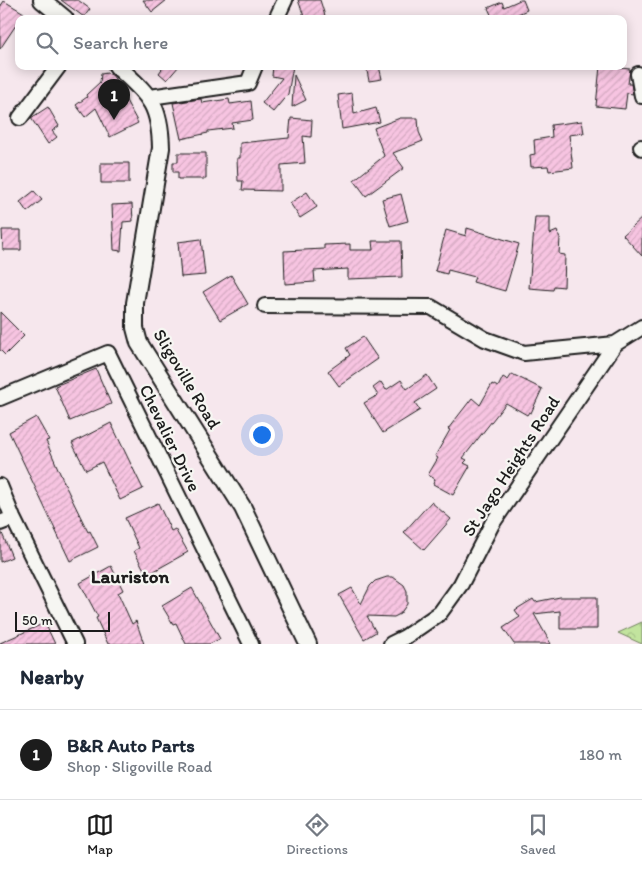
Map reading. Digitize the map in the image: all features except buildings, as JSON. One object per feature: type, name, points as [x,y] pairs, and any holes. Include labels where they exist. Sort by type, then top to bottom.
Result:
[{"type":"street","points":[[42,0],[60,15]]},
{"type":"street","points":[[278,15],[285,0]]},
{"type":"street","points":[[20,118],[56,70]]},
{"type":"street","name":"Sligoville Road","points":[[121,70],[150,97],[161,126],[161,148],[135,303],[135,328],[139,343],[243,508],[308,644]]},
{"type":"street","points":[[150,97],[248,83],[253,70]]},
{"type":"street","points":[[638,74],[642,96]]},
{"type":"street","points":[[265,306],[430,307],[485,339],[524,353],[615,344]]},
{"type":"street","name":"St Jago Heights Road","points":[[391,644],[407,641],[440,613],[461,584],[492,524],[615,344],[642,327]]},
{"type":"street","name":"Chevalier Drive","points":[[0,398],[108,353],[251,644]]},
{"type":"street","points":[[0,486],[7,521],[75,644]]},
{"type":"green space","points":[[642,622],[642,644],[618,633]]},
{"type":"place","name":"B&R Auto Parts","points":[[114,120]]},
{"type":"district","name":"Lauriston","points":[[130,576]]}]
